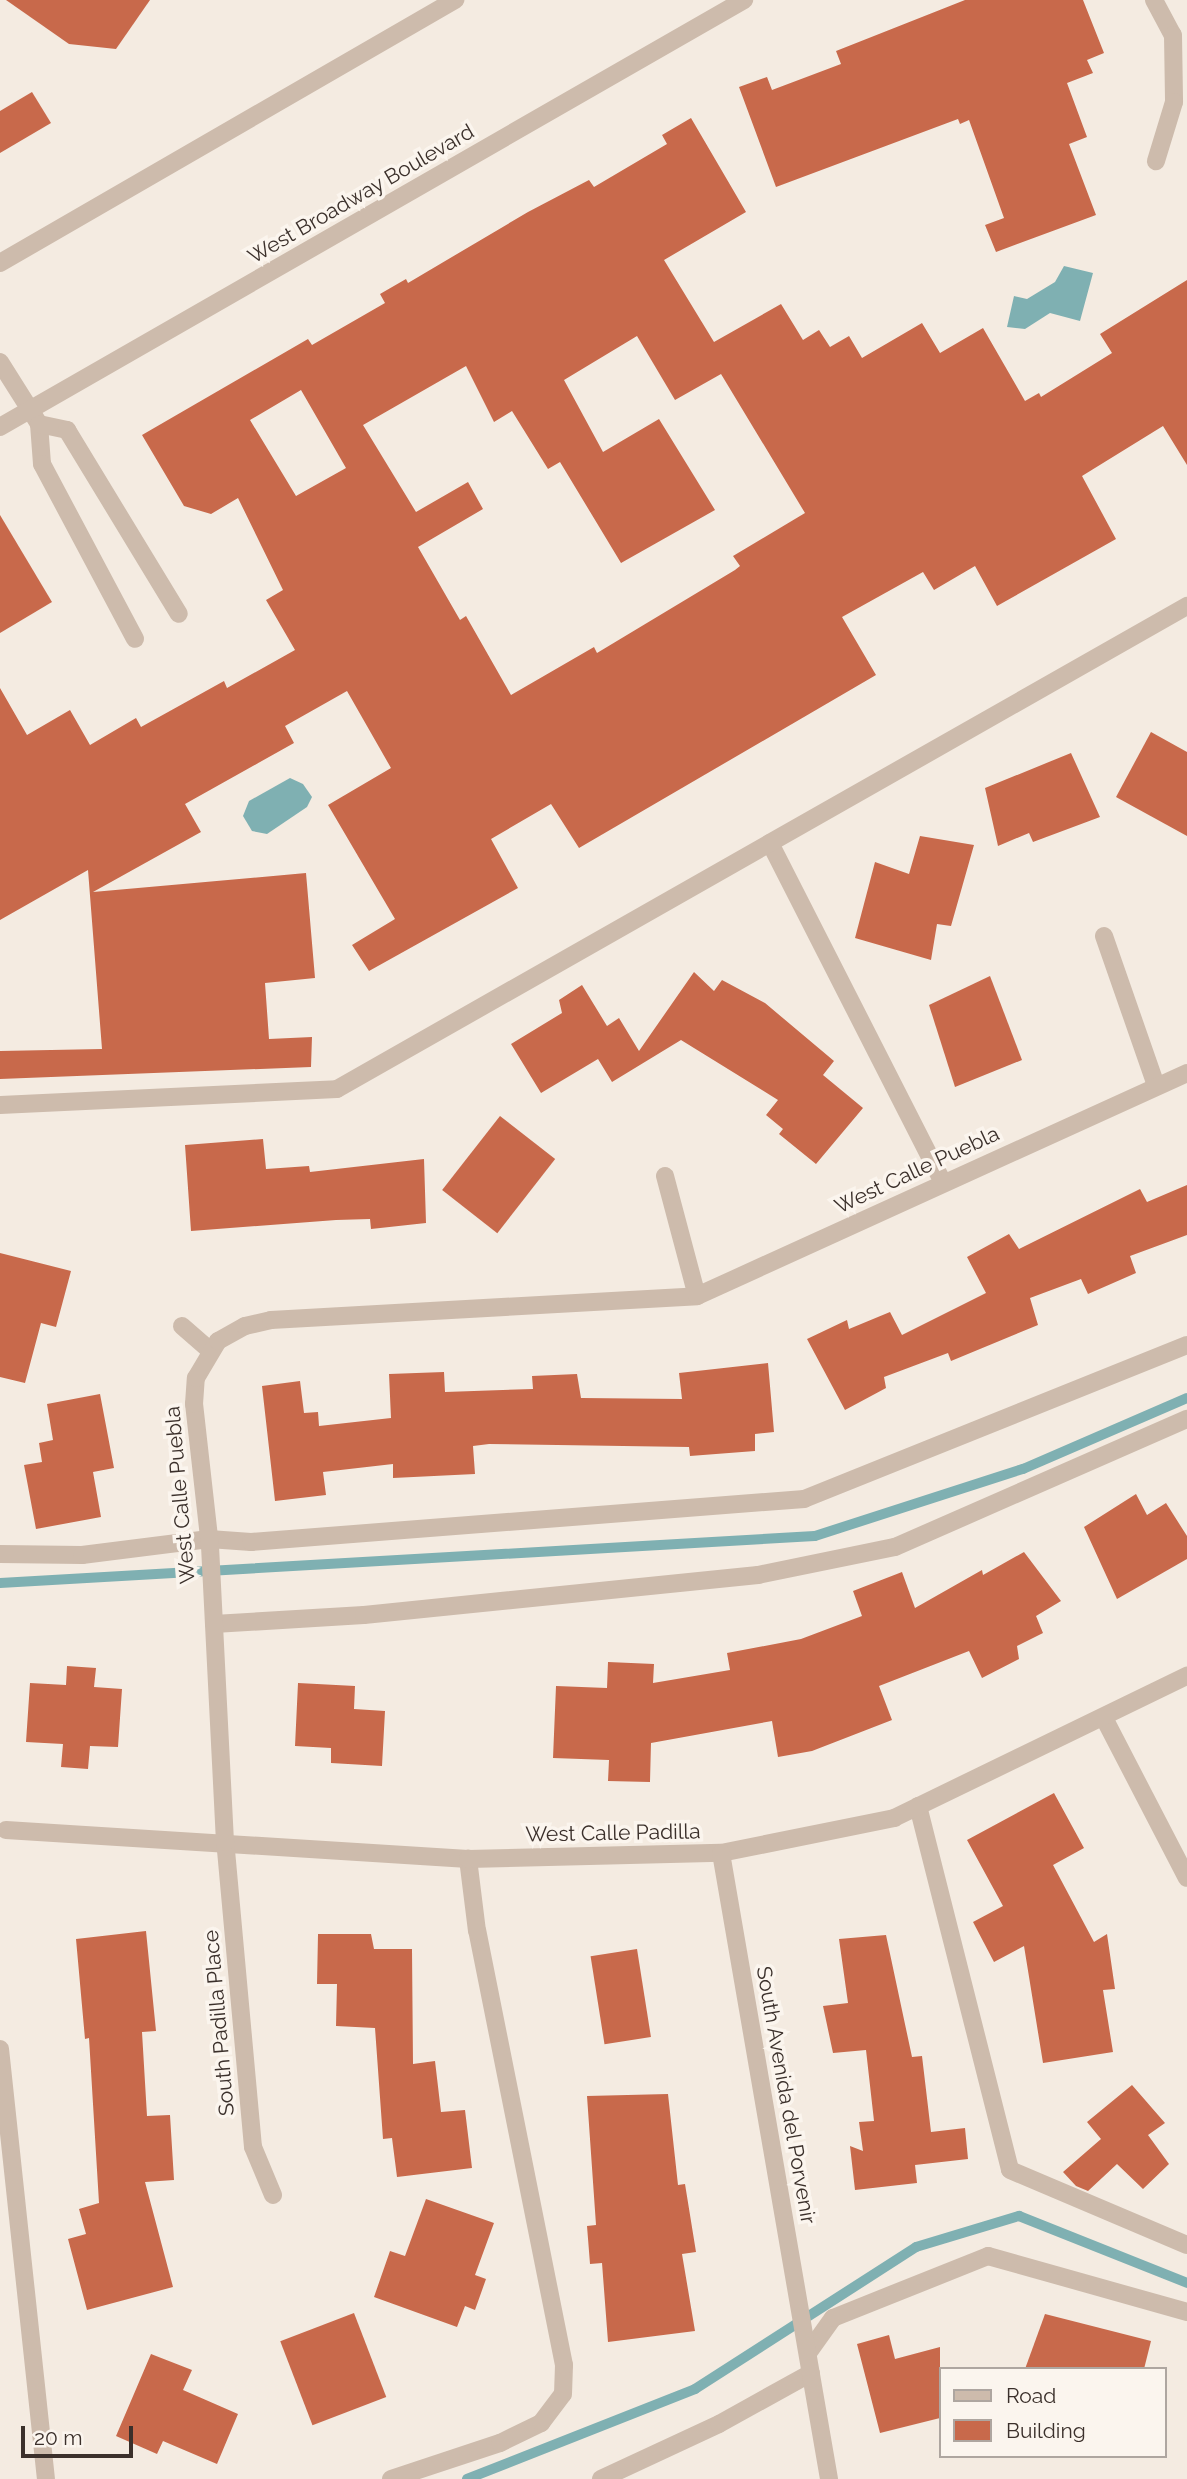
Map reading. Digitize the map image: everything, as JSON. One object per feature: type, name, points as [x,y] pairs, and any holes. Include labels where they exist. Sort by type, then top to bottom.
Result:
[{"type":"street","points":[[0,263],[455,0]]},
{"type":"street","name":"West Broadway Boulevard","points":[[0,427],[34,417],[744,0]]},
{"type":"street","points":[[1154,0],[1173,35],[1174,102],[1156,161]]},
{"type":"street","points":[[0,362],[34,417],[42,464],[135,639]]},
{"type":"street","points":[[34,417],[67,430],[178,614]]},
{"type":"street","points":[[0,1105],[337,1089],[1187,606]]},
{"type":"street","points":[[770,843],[943,1183]]},
{"type":"street","points":[[1104,936],[1156,1085]]},
{"type":"street","name":"West Calle Puebla","points":[[225,1842],[210,1543],[194,1404],[196,1378],[211,1351],[245,1326],[271,1320],[697,1296],[1187,1073]]},
{"type":"street","points":[[665,1176],[697,1296]]},
{"type":"street","points":[[182,1325],[211,1351]]},
{"type":"street","points":[[0,1554],[82,1555],[804,1499],[1187,1345]]},
{"type":"street","points":[[214,1624],[364,1615],[758,1575],[895,1547],[1187,1419]]},
{"type":"street","name":"West Calle Padilla","points":[[3,1832],[225,1842],[468,1859],[721,1853],[894,1818],[1187,1676]]},
{"type":"street","points":[[1104,1718],[1187,1878]]},
{"type":"street","points":[[918,1806],[1010,2169],[1187,2245]]},
{"type":"street","name":"South Padilla Place","points":[[225,1842],[253,2147],[273,2195]]},
{"type":"street","name":"South Avenida del Porvenir","points":[[721,1853],[807,2350]]},
{"type":"street","points":[[391,2479],[500,2443],[541,2423],[563,2394],[564,2365],[477,1931],[468,1859]]},
{"type":"street","points":[[0,2049],[46,2479]]},
{"type":"street","points":[[829,2479],[807,2350],[833,2318],[988,2256],[1187,2312]]},
{"type":"street","points":[[601,2479],[719,2424],[811,2373]]},
{"type":"water","points":[[1064,266],[1093,273],[1080,321],[1050,313],[1025,329],[1007,327],[1014,296],[1027,299],[1055,282]]},
{"type":"water","points":[[290,778],[303,784],[312,797],[307,807],[267,834],[252,831],[243,816],[249,801]]},
{"type":"building","points":[[6,0],[150,0],[116,49],[69,44]]},
{"type":"building","points":[[965,0],[1083,0],[1104,53],[1087,60],[1093,73],[1067,83],[1087,137],[1069,144],[1096,215],[996,252],[985,225],[1004,218],[969,120],[960,124],[958,119],[776,187],[739,87],[767,77],[772,90],[841,64],[836,51]]},
{"type":"building","points":[[32,92],[51,123],[0,153],[0,111]]},
{"type":"building","points":[[691,118],[746,212],[664,260],[714,342],[781,304],[803,340],[819,330],[830,347],[849,336],[862,358],[922,323],[940,353],[983,328],[1025,401],[1039,393],[1041,397],[1112,353],[1100,334],[1187,280],[1187,465],[1163,426],[1082,476],[1116,539],[997,606],[975,566],[934,590],[923,572],[842,617],[876,675],[579,848],[551,804],[491,839],[518,888],[369,971],[352,945],[395,919],[328,805],[391,768],[347,691],[285,726],[294,743],[185,804],[201,832],[93,892],[306,873],[315,978],[265,983],[269,1039],[312,1037],[311,1067],[0,1079],[0,1051],[102,1049],[88,870],[0,920],[0,688],[27,735],[70,710],[90,745],[136,718],[141,727],[224,681],[227,688],[295,650],[266,600],[283,590],[238,498],[211,514],[184,506],[142,435],[308,339],[312,345],[385,303],[380,294],[406,279],[408,283],[528,212],[589,180],[594,187],[667,144],[662,135]],"holes":[[[637,336],[675,400],[721,374],[805,513],[733,556],[740,566],[735,570],[597,653],[594,647],[511,695],[466,616],[460,620],[418,547],[483,509],[468,482],[416,512],[363,425],[466,366],[494,422],[512,411],[548,469],[560,462],[621,563],[715,510],[659,419],[603,452],[564,380]],[[301,390],[346,468],[296,496],[250,420]]]},
{"type":"building","points":[[0,515],[52,602],[0,633]]},
{"type":"building","points":[[1151,732],[1187,752],[1187,836],[1116,797]]},
{"type":"building","points":[[1071,753],[1100,817],[1033,842],[1029,833],[998,846],[985,788]]},
{"type":"building","points":[[920,836],[974,845],[951,926],[937,924],[931,960],[855,938],[875,862],[909,874]]},
{"type":"building","points":[[694,972],[714,991],[722,980],[765,1003],[834,1061],[823,1075],[863,1108],[816,1164],[779,1134],[783,1129],[766,1115],[778,1100],[681,1040],[612,1082],[598,1059],[541,1093],[511,1044],[562,1013],[559,1000],[582,985],[607,1026],[619,1018],[639,1051]]},
{"type":"building","points":[[990,976],[1022,1060],[955,1087],[929,1005]]},
{"type":"building","points":[[500,1116],[555,1159],[497,1233],[442,1190]]},
{"type":"building","points":[[263,1139],[266,1169],[309,1166],[310,1172],[424,1159],[426,1223],[371,1229],[370,1219],[336,1220],[191,1231],[185,1145]]},
{"type":"building","points":[[1187,1185],[1187,1235],[1130,1256],[1136,1273],[1088,1294],[1081,1279],[1030,1298],[1038,1325],[951,1361],[948,1353],[884,1377],[886,1388],[845,1410],[807,1339],[847,1320],[849,1329],[890,1312],[902,1335],[986,1293],[967,1257],[1009,1234],[1019,1249],[1140,1189],[1147,1202]]},
{"type":"building","points":[[0,1253],[71,1271],[56,1327],[41,1323],[25,1383],[0,1377]]},
{"type":"building","points":[[768,1363],[774,1432],[755,1434],[755,1451],[690,1456],[689,1447],[489,1444],[473,1446],[475,1474],[393,1478],[393,1464],[323,1472],[326,1495],[275,1501],[262,1386],[300,1381],[304,1413],[318,1412],[319,1426],[391,1418],[389,1374],[444,1372],[445,1392],[533,1389],[532,1376],[577,1374],[581,1398],[682,1399],[679,1373]]},
{"type":"building","points":[[100,1394],[114,1468],[93,1472],[101,1517],[36,1529],[24,1465],[42,1462],[39,1443],[53,1440],[47,1404]]},
{"type":"building","points":[[1136,1494],[1147,1515],[1166,1503],[1187,1536],[1187,1559],[1117,1599],[1084,1527]]},
{"type":"building","points":[[1024,1552],[1061,1601],[1036,1616],[1043,1633],[1017,1646],[1019,1659],[982,1678],[969,1651],[879,1686],[892,1720],[812,1751],[778,1757],[772,1721],[651,1743],[650,1782],[608,1781],[609,1760],[553,1758],[556,1686],[607,1688],[608,1662],[654,1664],[653,1683],[730,1670],[727,1653],[801,1639],[862,1616],[853,1591],[902,1572],[915,1608],[982,1570],[983,1575]]},
{"type":"building","points":[[67,1666],[96,1668],[94,1687],[122,1689],[118,1747],[90,1746],[88,1769],[61,1767],[63,1744],[26,1742],[30,1683],[66,1685]]},
{"type":"building","points":[[298,1683],[355,1686],[354,1709],[385,1711],[382,1766],[331,1763],[331,1748],[295,1746]]},
{"type":"building","points":[[1054,1793],[1084,1848],[1053,1865],[1094,1942],[1107,1934],[1115,1989],[1103,1990],[1113,2052],[1043,2063],[1024,1946],[994,1962],[973,1922],[1003,1906],[967,1840]]},
{"type":"building","points":[[146,1931],[156,2031],[142,2032],[147,2116],[170,2115],[174,2180],[145,2182],[173,2287],[87,2310],[68,2239],[86,2234],[79,2209],[99,2203],[89,2038],[85,2039],[76,1939]]},
{"type":"building","points":[[318,1934],[371,1934],[374,1949],[412,1949],[413,2064],[435,2061],[441,2112],[465,2110],[472,2168],[397,2177],[392,2138],[383,2139],[375,2028],[336,2026],[337,1984],[317,1984]]},
{"type":"building","points":[[886,1935],[912,2057],[922,2056],[931,2132],[965,2128],[968,2159],[915,2165],[917,2183],[855,2190],[850,2146],[863,2151],[859,2122],[874,2121],[866,2050],[833,2053],[823,2006],[848,2003],[839,1939]]},
{"type":"building","points":[[637,1949],[651,2037],[605,2044],[591,1956]]},
{"type":"building","points":[[1132,2085],[1165,2123],[1148,2135],[1169,2164],[1143,2189],[1117,2164],[1088,2191],[1076,2186],[1063,2172],[1101,2139],[1087,2122]]},
{"type":"building","points":[[668,2094],[678,2185],[685,2184],[696,2252],[682,2254],[695,2331],[608,2342],[602,2263],[590,2264],[587,2226],[596,2225],[587,2096]]},
{"type":"building","points":[[426,2199],[494,2223],[475,2275],[486,2279],[475,2310],[465,2306],[457,2327],[374,2297],[390,2251],[405,2256]]},
{"type":"building","points":[[354,2313],[386,2397],[313,2425],[280,2341]]},
{"type":"building","points":[[1045,2314],[1151,2341],[1144,2367],[1026,2367]]},
{"type":"building","points":[[889,2335],[895,2359],[940,2347],[939,2418],[880,2433],[857,2344]]},
{"type":"building","points":[[151,2354],[192,2370],[183,2390],[238,2414],[217,2464],[163,2441],[157,2454],[116,2436]]},
{"type":"waterway","points":[[0,1583],[815,1536],[1023,1469],[1187,1398]]},
{"type":"waterway","points":[[467,2479],[695,2389],[916,2247],[1019,2216],[1187,2283]]}]
